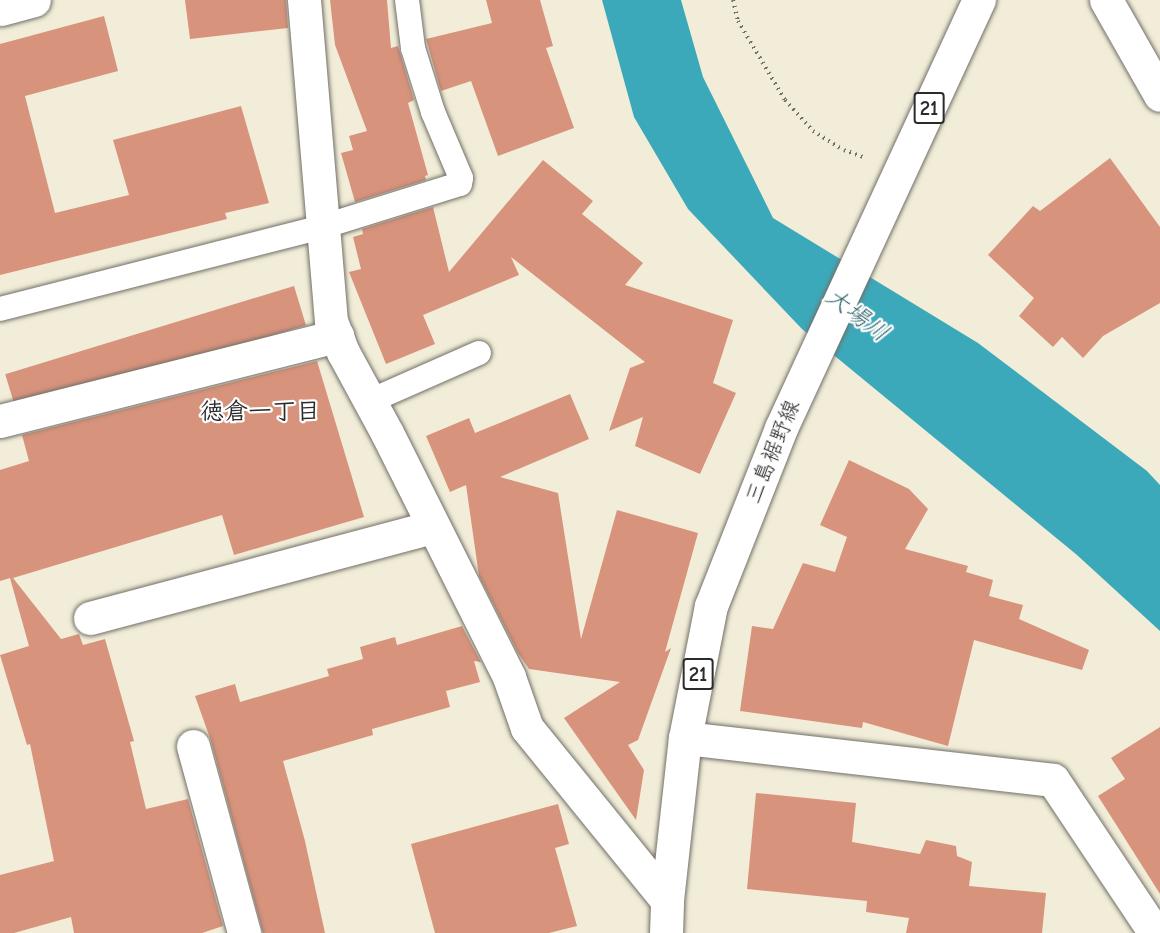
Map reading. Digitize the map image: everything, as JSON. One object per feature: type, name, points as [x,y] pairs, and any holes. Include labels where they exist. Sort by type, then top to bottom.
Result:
[{"type":"street","points":[[1,9],[34,0]]},
{"type":"street","points":[[304,0],[325,226],[331,321],[337,336],[509,677],[527,728],[667,900]]},
{"type":"street","name":"三島裾野線","points":[[666,933],[667,900],[685,738],[711,606],[781,428],[878,215],[980,0]]},
{"type":"street","points":[[1106,0],[1160,95]]},
{"type":"street","points":[[0,422],[337,336]]},
{"type":"street","points":[[90,618],[433,527]]},
{"type":"street","points":[[685,738],[1053,780],[1155,933]]},
{"type":"street","points":[[193,746],[244,933]]},
{"type":"lane","points":[[0,309],[325,226],[460,184],[461,178],[433,112],[413,48],[407,0]]},
{"type":"lane","points":[[370,401],[479,353]]},
{"type":"path","points":[[732,0],[738,21],[785,100],[813,131],[844,150],[864,157]]},
{"type":"water","name":"大場川","points":[[602,0],[681,0],[703,77],[773,218],[978,343],[1147,471],[1160,485],[1160,631],[1077,555],[802,329],[688,209],[634,117]]},
{"type":"building","points":[[185,0],[286,0],[288,28],[190,39]]},
{"type":"building","points":[[330,0],[387,0],[391,48],[398,46],[414,100],[408,103],[428,175],[425,176],[426,180],[355,202],[341,153],[353,150],[349,136],[367,131],[335,45]]},
{"type":"building","points":[[486,0],[540,0],[553,46],[546,48],[574,128],[498,156],[471,81],[441,91],[426,39],[492,23]]},
{"type":"building","points":[[104,16],[118,71],[25,96],[55,213],[129,195],[113,140],[241,106],[269,203],[225,213],[227,219],[0,275],[0,44]]},
{"type":"building","points":[[1110,158],[1160,227],[1160,303],[1103,336],[1083,358],[1062,337],[1053,347],[1019,316],[1034,298],[988,255],[1033,206],[1040,211]]},
{"type":"building","points":[[543,160],[593,201],[582,214],[643,263],[625,285],[733,320],[713,383],[736,393],[700,474],[635,446],[643,417],[609,431],[630,368],[645,362],[511,257],[519,275],[423,315],[435,344],[386,364],[349,272],[361,269],[353,237],[363,234],[362,229],[433,207],[449,272]]},
{"type":"building","points":[[294,286],[306,325],[17,414],[5,374]]},
{"type":"building","points":[[317,361],[364,517],[234,555],[222,515],[13,578],[61,639],[79,634],[83,645],[105,639],[134,741],[130,742],[146,809],[188,799],[223,926],[202,933],[74,933],[71,917],[14,933],[0,933],[0,875],[54,861],[30,744],[27,745],[0,655],[29,646],[10,578],[0,581],[0,470],[29,461],[22,435]]},
{"type":"building","points":[[570,394],[589,439],[500,477],[558,493],[581,639],[617,510],[698,533],[665,652],[671,648],[638,740],[628,745],[644,770],[636,820],[564,718],[620,682],[529,669],[518,653],[479,576],[466,485],[450,492],[426,436],[469,418],[475,433]]},
{"type":"building","points":[[849,460],[909,489],[928,509],[905,549],[968,566],[966,572],[993,580],[989,596],[1023,605],[1019,619],[1089,650],[1082,670],[974,640],[948,746],[863,722],[862,728],[740,711],[752,626],[773,629],[803,563],[835,572],[847,537],[820,525]]},
{"type":"building","points":[[462,626],[481,662],[474,661],[480,682],[446,691],[450,707],[372,729],[373,735],[283,761],[305,841],[325,933],[263,933],[211,741],[195,696],[235,684],[240,702],[329,676],[327,669],[363,659],[360,647],[395,637],[397,645]]},
{"type":"building","points":[[1160,727],[1160,894],[1098,796],[1125,779],[1111,758]]},
{"type":"building","points":[[756,793],[856,803],[852,842],[920,854],[926,840],[956,846],[957,856],[972,862],[969,886],[1046,893],[1042,933],[906,933],[909,918],[866,912],[867,901],[747,889]]},
{"type":"building","points":[[558,804],[569,844],[555,848],[577,926],[549,933],[435,933],[411,844]]},
{"type":"district","name":"徳倉一丁目","points":[[260,412]]}]
